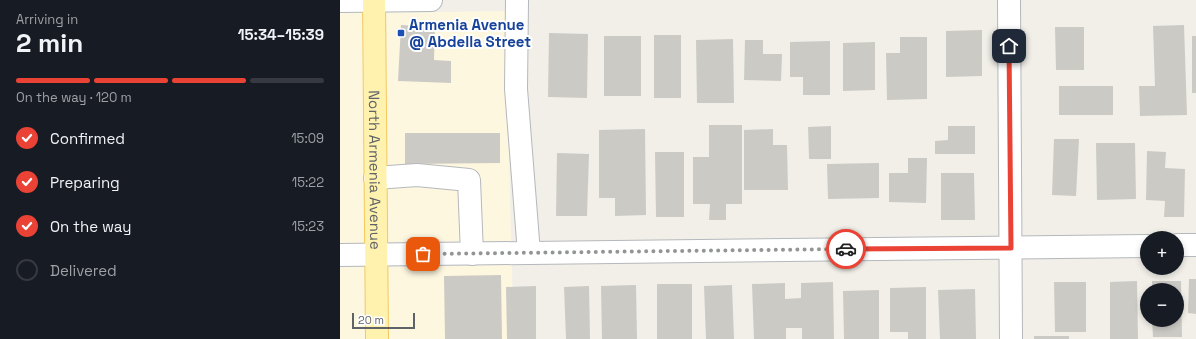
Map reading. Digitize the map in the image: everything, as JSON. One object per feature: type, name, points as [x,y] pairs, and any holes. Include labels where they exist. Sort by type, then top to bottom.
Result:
[{"type":"main road","name":"North Armenia Avenue","points":[[374,0],[377,339]]},
{"type":"street","points":[[340,1],[431,0]]},
{"type":"street","points":[[517,0],[516,89],[529,253]]},
{"type":"street","points":[[1009,0],[1011,339]]},
{"type":"street","points":[[375,178],[417,175],[470,180],[472,254]]},
{"type":"street","points":[[1184,245],[1196,245]]},
{"type":"street","points":[[340,255],[1140,246]]},
{"type":"shaded area","points":[[506,11],[511,241],[387,242],[385,13]]},
{"type":"shaded area","points":[[340,13],[363,13],[365,243],[340,243]]},
{"type":"shaded area","points":[[512,265],[513,339],[387,339],[387,267]]},
{"type":"shaded area","points":[[340,267],[365,267],[366,339],[340,339]]},
{"type":"building","points":[[401,25],[435,27],[434,60],[451,61],[451,83],[398,81]]},
{"type":"building","points":[[1184,25],[1187,115],[1140,116],[1139,86],[1155,86],[1153,26]]},
{"type":"building","points":[[1055,27],[1084,27],[1084,70],[1056,70]]},
{"type":"building","points":[[982,30],[982,76],[946,77],[946,31]]},
{"type":"building","points":[[549,33],[588,34],[587,98],[548,97]]},
{"type":"building","points":[[654,35],[681,35],[681,98],[654,98]]},
{"type":"building","points":[[604,36],[641,36],[641,96],[604,96]]},
{"type":"building","points":[[1192,36],[1196,36],[1196,93],[1192,93]]},
{"type":"building","points":[[900,37],[927,37],[927,99],[887,100],[886,53],[900,53]]},
{"type":"building","points":[[733,39],[734,103],[697,103],[696,40]]},
{"type":"building","points":[[745,40],[763,40],[763,54],[782,54],[781,81],[744,80]]},
{"type":"building","points":[[830,41],[830,95],[803,95],[803,77],[790,77],[790,42]]},
{"type":"building","points":[[875,42],[875,90],[843,91],[843,43]]},
{"type":"building","points":[[1059,86],[1113,86],[1113,115],[1059,115]]},
{"type":"building","points":[[709,125],[742,125],[742,204],[726,204],[726,220],[709,220],[710,204],[693,204],[693,157],[709,157]]},
{"type":"building","points":[[831,126],[831,159],[809,159],[808,127]]},
{"type":"building","points":[[948,126],[975,126],[975,154],[935,154],[935,141],[948,140]]},
{"type":"building","points":[[645,129],[646,215],[615,216],[615,198],[599,198],[599,130]]},
{"type":"building","points":[[773,129],[773,145],[787,145],[788,190],[744,190],[744,130]]},
{"type":"building","points":[[405,133],[500,133],[500,163],[405,164]]},
{"type":"building","points":[[1054,139],[1079,139],[1076,196],[1052,195]]},
{"type":"building","points":[[1096,143],[1135,143],[1136,199],[1097,200]]},
{"type":"building","points":[[1147,151],[1166,152],[1165,168],[1185,169],[1184,217],[1164,217],[1165,201],[1146,200]]},
{"type":"building","points":[[655,152],[684,152],[684,217],[656,217]]},
{"type":"building","points":[[557,153],[589,154],[587,216],[556,216]]},
{"type":"building","points":[[908,158],[927,158],[926,203],[889,202],[889,173],[908,173]]},
{"type":"building","points":[[879,163],[879,198],[828,199],[827,164]]},
{"type":"building","points":[[941,173],[974,173],[975,220],[941,220]]},
{"type":"building","points":[[501,275],[502,339],[445,339],[444,276]]},
{"type":"building","points":[[1189,279],[1196,279],[1196,314],[1188,313]]},
{"type":"building","points":[[1137,281],[1138,339],[1110,339],[1110,282]]},
{"type":"building","points":[[1152,281],[1181,281],[1181,283],[1152,283]]},
{"type":"building","points":[[833,282],[834,339],[802,339],[802,328],[786,328],[786,339],[754,339],[752,284],[785,283],[785,299],[801,298],[801,283]]},
{"type":"building","points":[[1054,282],[1086,282],[1086,332],[1055,332]]},
{"type":"building","points":[[657,284],[692,284],[692,339],[657,339]]},
{"type":"building","points":[[636,285],[637,339],[602,339],[601,286]]},
{"type":"building","points":[[732,285],[734,339],[706,339],[704,286]]},
{"type":"building","points":[[536,286],[536,339],[507,339],[506,287]]},
{"type":"building","points":[[589,286],[590,339],[566,339],[564,287]]},
{"type":"building","points":[[926,287],[926,339],[908,339],[908,332],[890,332],[890,288]]},
{"type":"building","points":[[975,289],[976,339],[940,339],[938,290]]},
{"type":"building","points":[[879,290],[879,339],[844,339],[843,291]]},
{"type":"building","points":[[1152,327],[1182,327],[1182,337],[1153,337]]},
{"type":"building","points":[[1034,336],[1069,336],[1069,339],[1034,339]]},
{"type":"way so far","points":[[423,254],[846,249]]},
{"type":"place","name":"Armenia Avenue @ Abdella Street","points":[[401,33]]},
{"type":"route","points":[[846,249],[1011,248],[1009,46]]}]
